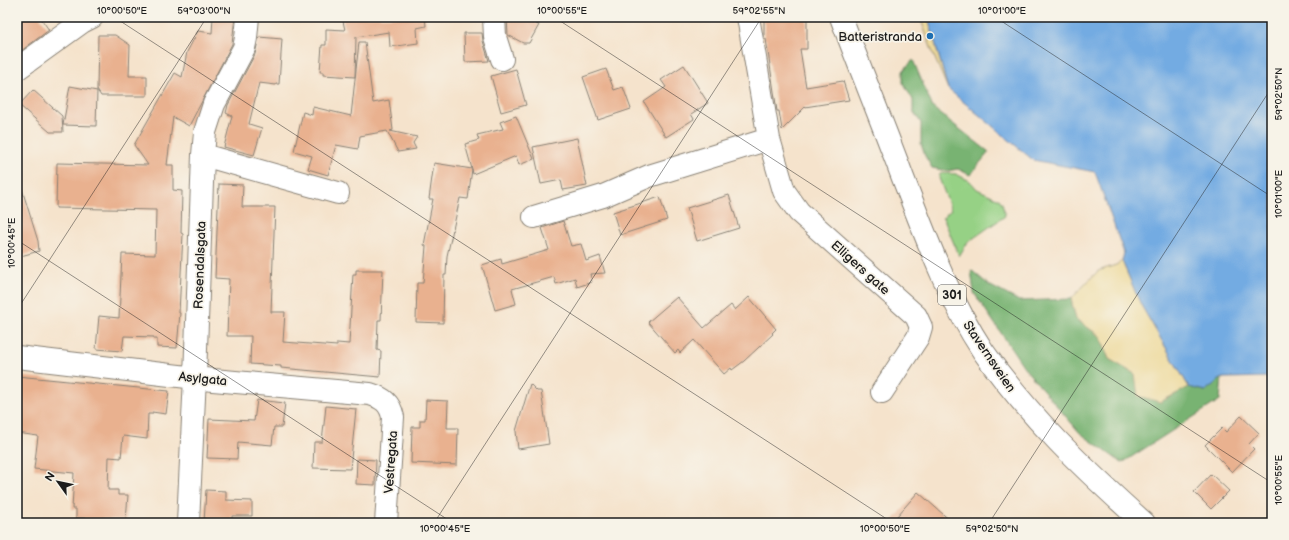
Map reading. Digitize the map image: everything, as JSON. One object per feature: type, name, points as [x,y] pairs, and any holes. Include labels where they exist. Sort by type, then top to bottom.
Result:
[{"type":"street","points":[[17,69],[82,22],[92,17]]},
{"type":"street","name":"Rosendalsgata","points":[[188,523],[205,132],[214,104],[244,48],[248,17]]},
{"type":"street","points":[[494,17],[495,37],[502,59]]},
{"type":"street","name":"Elligers gate","points":[[748,17],[769,139],[784,191],[799,212],[916,316],[921,327],[918,337],[882,392]]},
{"type":"street","name":"Stavernsveien","points":[[841,17],[924,232],[949,290],[966,323],[1012,391],[1030,412],[1100,484],[1144,523]]},
{"type":"street","points":[[534,217],[603,196],[649,176],[769,139]]},
{"type":"street","points":[[203,155],[338,193]]},
{"type":"street","name":"Asylgata","points":[[17,357],[195,377],[370,394],[387,402]]},
{"type":"street","name":"Vestregata","points":[[386,523],[393,417],[392,409],[387,402]]},
{"type":"green space","points":[[913,60],[933,108],[989,152],[970,175],[958,169],[947,171],[932,168],[925,156],[921,144],[921,123],[913,111],[913,100],[903,83],[903,71]]},
{"type":"green space","points":[[940,173],[956,174],[970,181],[977,189],[999,199],[1002,203],[1005,216],[968,242],[959,256],[943,217],[951,210],[939,178]]},
{"type":"green space","points":[[971,270],[989,285],[1019,301],[1071,299],[1076,319],[1100,336],[1109,359],[1135,374],[1160,402],[1189,387],[1205,391],[1222,378],[1220,400],[1122,463],[1080,433],[1026,370],[974,293]]},
{"type":"sand","name":"Batteristranda","points":[[920,17],[928,17],[948,89],[934,56]]},
{"type":"sand","points":[[1122,261],[1141,305],[1189,387],[1160,402],[1138,396],[1135,374],[1109,359],[1100,336],[1076,319],[1071,299],[1098,271],[1116,265]]},
{"type":"water","points":[[928,17],[1272,17],[1272,377],[1222,378],[1205,391],[1189,387],[1141,305],[1122,261],[1124,253],[1095,172],[1033,160],[948,89]]},
{"type":"building","points":[[17,17],[40,17],[49,30],[17,54]]},
{"type":"building","points":[[213,17],[235,17],[232,44],[189,126],[173,117],[167,165],[173,165],[173,190],[182,191],[181,233],[183,234],[177,348],[157,347],[157,339],[154,339],[154,337],[124,336],[122,351],[96,349],[99,316],[119,318],[122,254],[155,255],[156,210],[56,208],[57,163],[148,165],[134,145],[175,73],[182,77],[187,52],[198,31],[212,33]]},
{"type":"building","points":[[342,17],[425,17],[426,26],[417,28],[418,43],[390,47],[389,32],[356,37],[355,77],[323,75],[323,72],[320,72],[322,45],[326,45],[326,29],[345,30]]},
{"type":"building","points":[[507,17],[539,17],[536,24],[539,25],[529,43],[523,43],[508,35]]},
{"type":"building","points":[[764,17],[807,17],[807,49],[800,49],[806,87],[843,81],[849,100],[805,107],[782,130],[779,111],[777,111],[766,39],[764,39]]},
{"type":"building","points":[[464,33],[482,33],[489,61],[465,62]]},
{"type":"building","points":[[98,35],[115,35],[130,45],[129,76],[147,76],[147,96],[101,96],[97,90]]},
{"type":"building","points":[[259,37],[282,39],[279,84],[259,83],[249,124],[262,128],[254,155],[224,147],[232,116],[226,113],[228,105],[255,54]]},
{"type":"building","points":[[359,42],[365,42],[373,103],[389,100],[393,130],[390,131],[417,137],[413,143],[416,149],[398,152],[387,131],[360,136],[358,149],[336,145],[328,175],[308,169],[312,156],[294,151],[303,112],[312,115],[313,107],[351,116]]},
{"type":"building","points":[[684,65],[708,103],[691,114],[694,119],[666,137],[644,102],[666,87],[661,80]]},
{"type":"building","points":[[516,69],[526,105],[501,112],[491,76]]},
{"type":"building","points":[[606,69],[614,90],[623,87],[631,109],[598,120],[583,77]]},
{"type":"building","points":[[70,86],[97,91],[96,126],[63,125]]},
{"type":"building","points":[[33,90],[62,116],[63,132],[50,132],[19,105]]},
{"type":"building","points":[[516,116],[534,159],[519,165],[516,156],[473,174],[465,144],[479,140],[477,135],[503,129],[500,122]]},
{"type":"building","points":[[577,138],[587,186],[563,190],[561,180],[541,184],[533,147]]},
{"type":"building","points":[[434,163],[472,169],[468,199],[460,198],[447,256],[446,275],[444,275],[443,323],[416,322],[417,283],[423,283],[426,246],[424,245],[433,199],[429,199]]},
{"type":"building","points":[[219,184],[243,185],[242,207],[275,207],[271,312],[285,312],[283,342],[337,346],[337,343],[349,344],[353,274],[356,274],[356,270],[383,270],[381,320],[378,320],[377,350],[381,351],[380,377],[250,364],[251,336],[227,336],[229,279],[215,278]]},
{"type":"building","points":[[17,186],[21,186],[38,241],[39,251],[17,257]]},
{"type":"building","points":[[729,195],[739,228],[697,241],[687,208]]},
{"type":"building","points":[[660,197],[667,220],[620,235],[613,212]]},
{"type":"building","points":[[563,221],[571,246],[581,244],[586,261],[600,256],[605,273],[590,274],[592,282],[577,287],[575,278],[556,284],[554,277],[512,289],[516,304],[495,310],[482,265],[501,259],[502,264],[549,250],[542,228]]},
{"type":"building","points":[[677,297],[704,328],[731,305],[735,310],[749,297],[776,329],[772,333],[773,334],[744,361],[732,370],[731,368],[724,374],[694,340],[680,353],[678,350],[675,353],[648,322]]},
{"type":"building","points":[[17,376],[169,391],[166,414],[152,412],[152,414],[148,414],[147,439],[123,436],[121,458],[109,457],[108,490],[118,490],[118,495],[128,495],[126,520],[76,518],[76,509],[72,509],[74,473],[34,469],[38,436],[17,433]]},
{"type":"building","points":[[530,384],[537,391],[541,391],[549,444],[518,449],[516,431]]},
{"type":"building","points":[[257,400],[285,403],[282,427],[274,427],[272,445],[238,442],[237,459],[207,458],[209,419],[254,421]]},
{"type":"building","points":[[426,400],[448,401],[447,428],[458,428],[457,465],[411,463],[412,427],[420,427],[420,420],[425,420]]},
{"type":"building","points":[[326,406],[356,409],[350,469],[313,468],[314,442],[322,442]]},
{"type":"building","points":[[1241,416],[1259,433],[1249,444],[1254,449],[1232,472],[1205,445],[1222,428],[1226,432]]},
{"type":"building","points":[[357,459],[376,460],[375,485],[356,484]]},
{"type":"building","points":[[1211,474],[1229,491],[1211,509],[1194,492]]},
{"type":"building","points":[[206,490],[226,491],[226,500],[252,501],[252,516],[232,516],[232,523],[204,523]]},
{"type":"building","points":[[918,492],[953,523],[891,523]]},
{"type":"place","name":"Batteristranda","points":[[930,36]]}]
